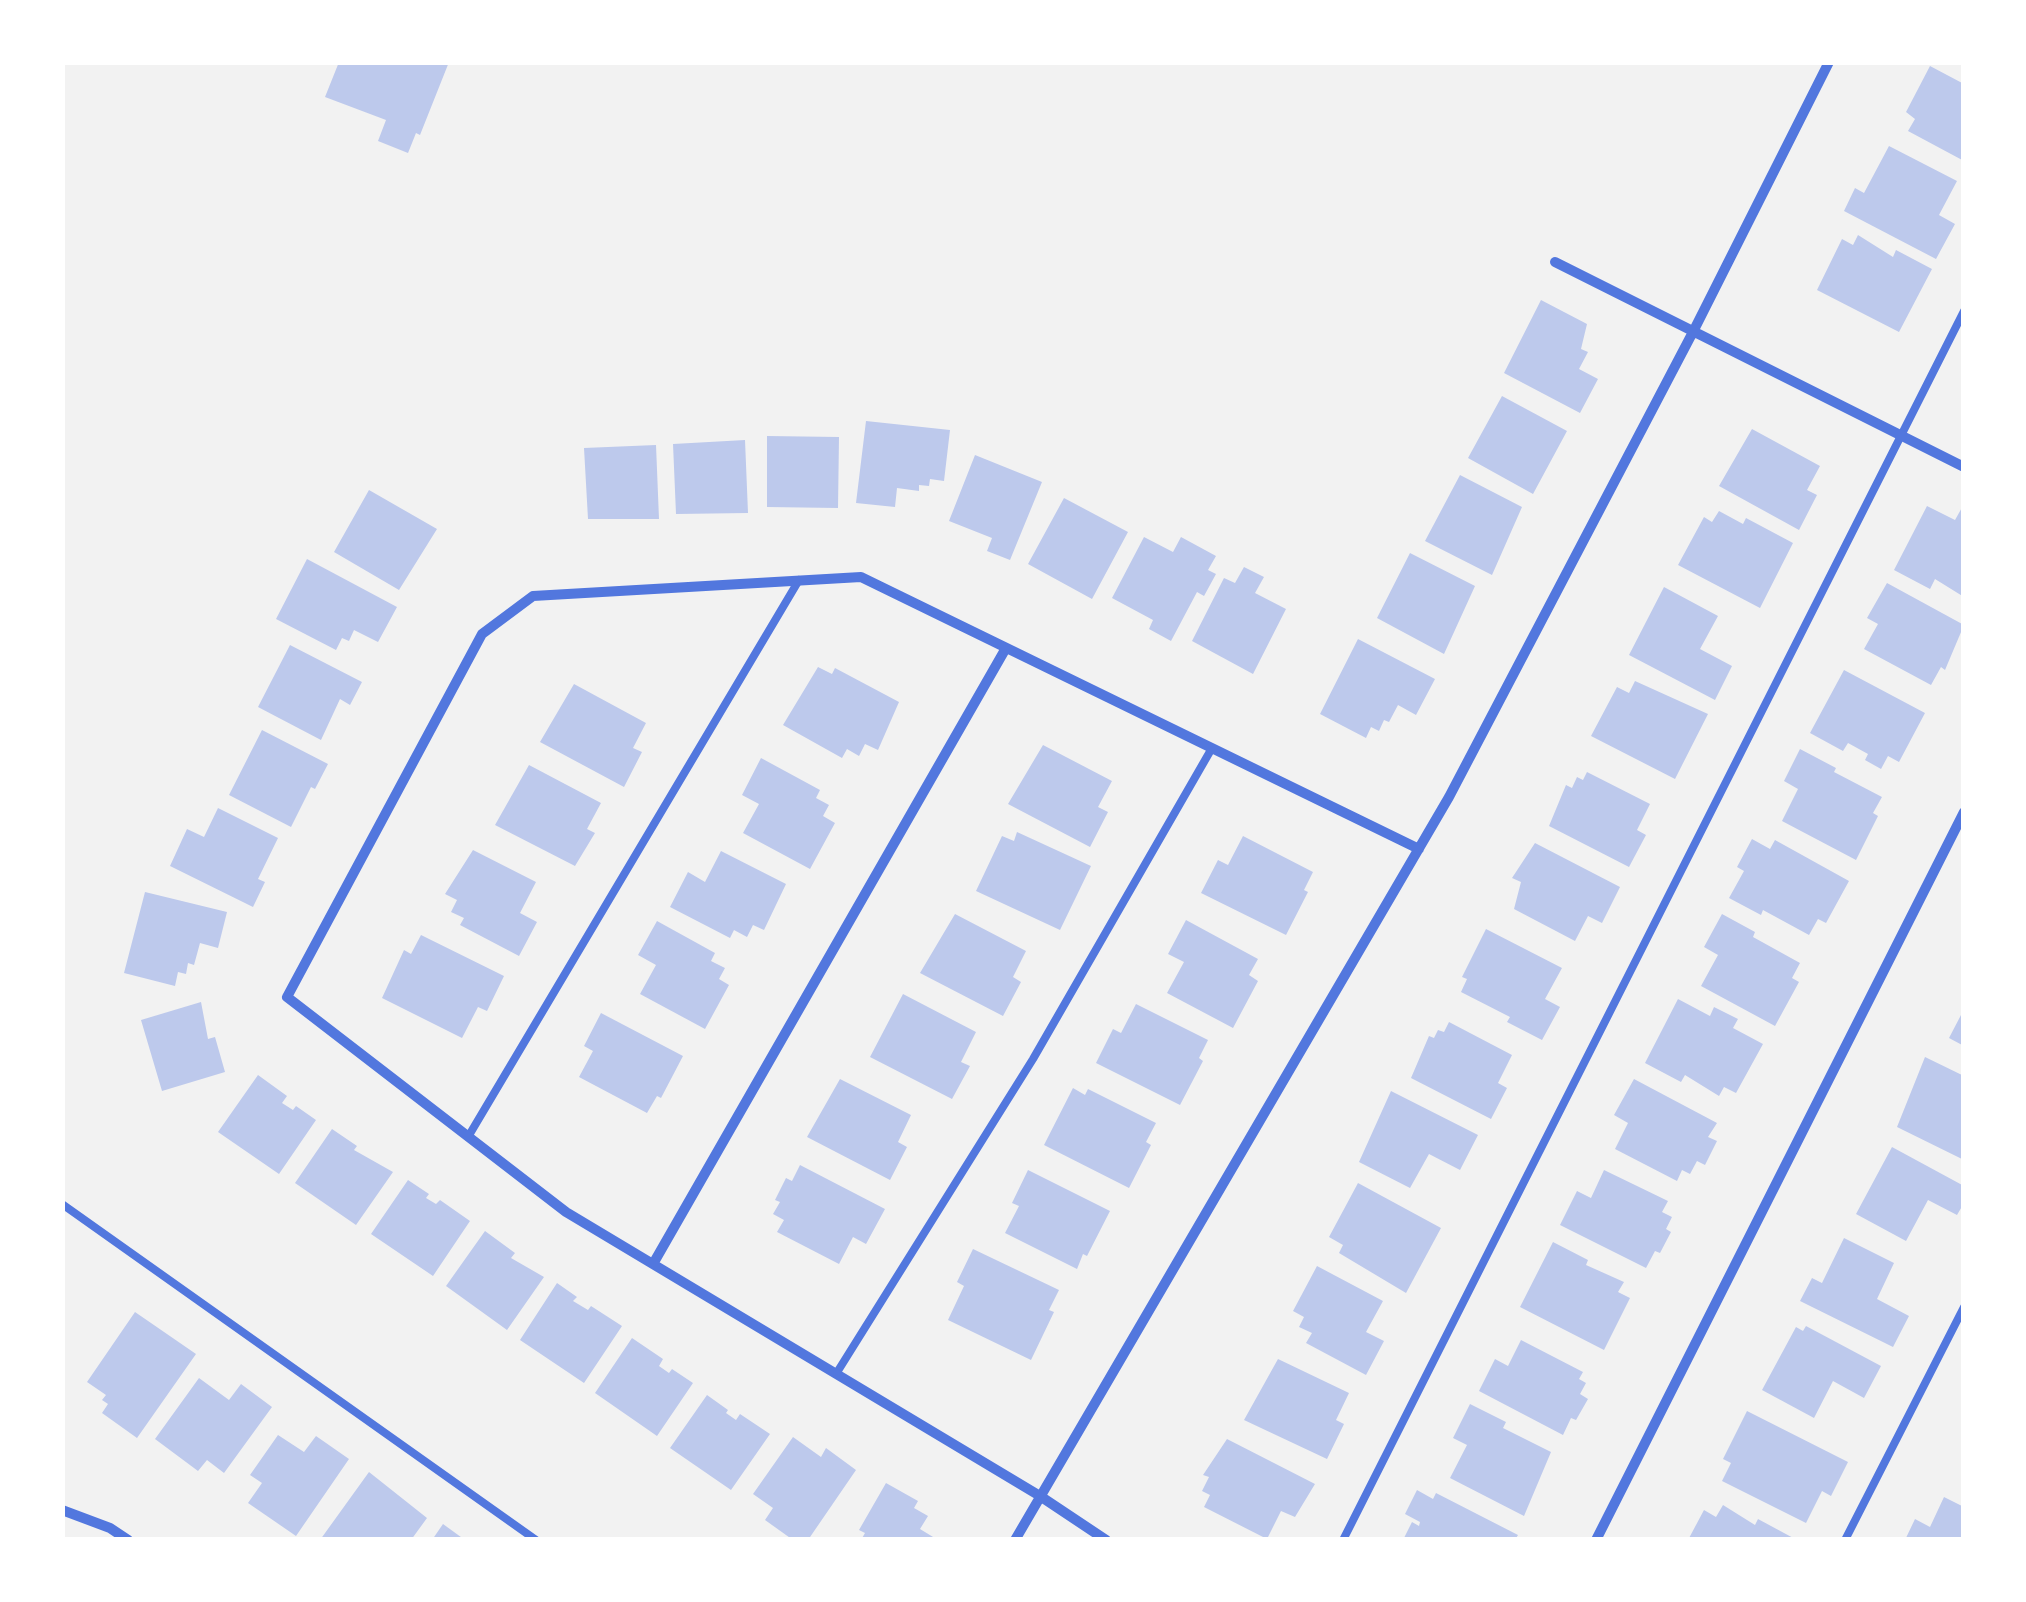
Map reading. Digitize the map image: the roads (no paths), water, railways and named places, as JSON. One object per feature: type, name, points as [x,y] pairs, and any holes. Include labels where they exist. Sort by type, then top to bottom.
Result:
[{"type":"street","points":[[1015,1540],[1419,849],[1694,330],[1828,62]]},
{"type":"street","points":[[1554,262],[1964,467]]},
{"type":"street","points":[[1106,1540],[1040,1496],[566,1212],[287,996],[482,634],[533,596],[861,577],[1419,849]]},
{"type":"street","points":[[653,1264],[1006,648]]},
{"type":"street","points":[[1596,1540],[1964,812]]},
{"type":"street","points":[[62,1510],[110,1528],[128,1540]]},
{"type":"lane","points":[[1343,1540],[1964,311]]},
{"type":"lane","points":[[468,1136],[799,580]]},
{"type":"lane","points":[[836,1374],[1033,1060],[1212,748]]},
{"type":"lane","points":[[62,1204],[536,1540]]},
{"type":"lane","points":[[1846,1540],[1964,1306]]}]
